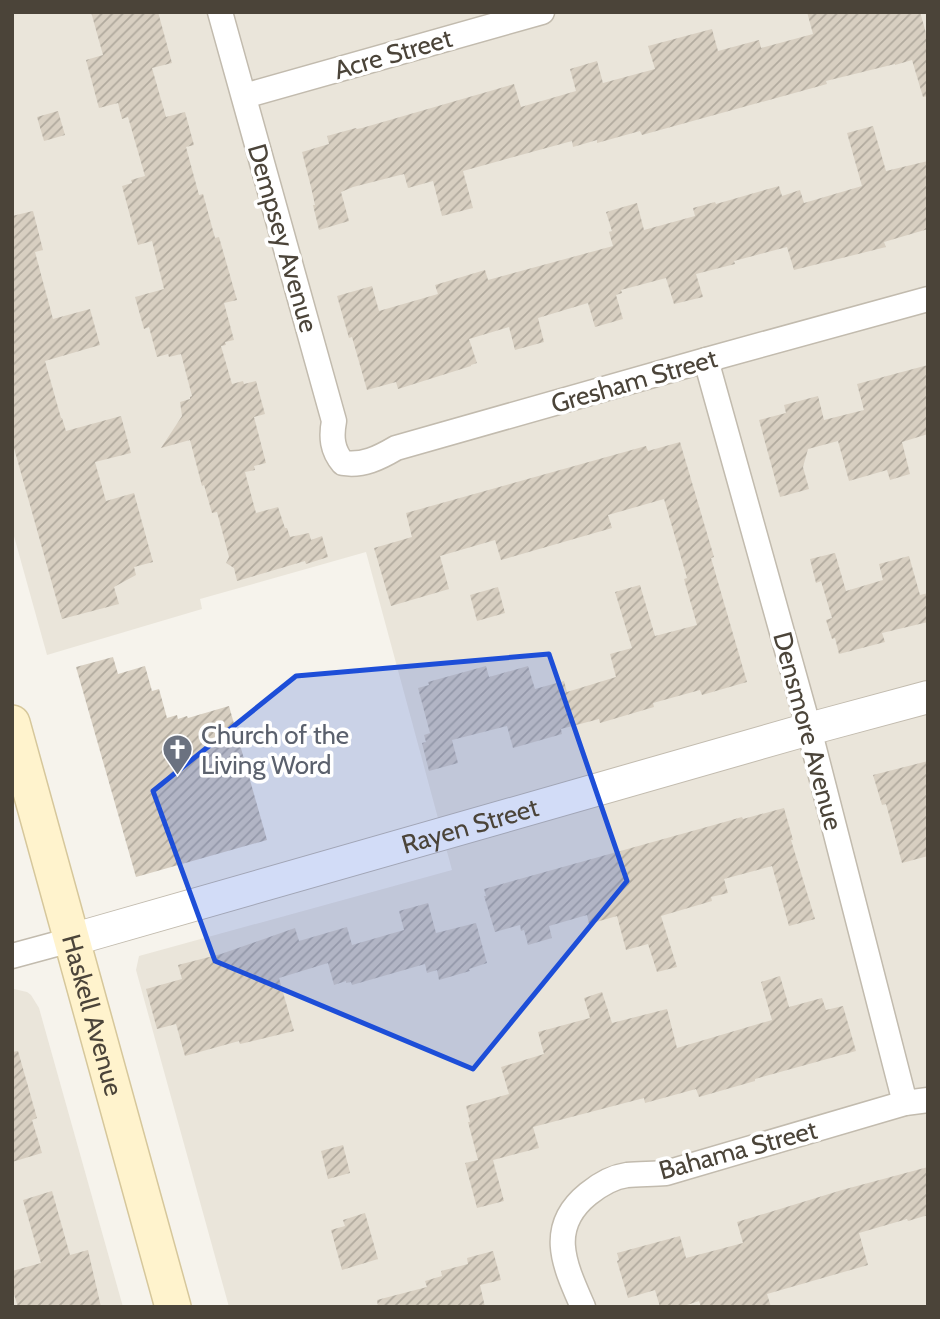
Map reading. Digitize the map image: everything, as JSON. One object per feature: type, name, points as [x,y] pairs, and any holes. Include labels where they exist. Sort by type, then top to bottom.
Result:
[{"type":"main road","name":"Haskell Avenue","points":[[12,723],[173,1307]]},
{"type":"street","name":"Dempsey Avenue","points":[[220,12],[334,421],[333,446],[343,463]]},
{"type":"street","name":"Acre Street","points":[[244,96],[542,12]]},
{"type":"street","name":"Gresham Street","points":[[343,463],[355,465],[396,449],[928,299]]},
{"type":"street","name":"Densmore Avenue","points":[[706,360],[916,1101]]},
{"type":"street","name":"Rayen Street","points":[[12,956],[928,697]]},
{"type":"street","name":"Bahama Street","points":[[583,1307],[568,1271],[562,1247],[564,1224],[582,1199],[608,1181],[626,1175],[666,1173],[916,1101]]},
{"type":"highlighted area","points":[[549,654],[627,881],[473,1069],[215,961],[153,791],[296,676]]},
{"type":"shaded area","points":[[12,12],[928,12],[928,1307],[229,1307],[136,970],[139,956],[452,870],[366,552],[200,599],[202,609],[47,655],[12,529]]},
{"type":"shaded area","points":[[12,987],[31,995],[39,1008],[123,1307],[12,1307]]},
{"type":"building","points":[[91,12],[158,12],[172,63],[152,68],[166,117],[185,112],[194,145],[186,147],[199,195],[203,194],[215,238],[219,237],[237,300],[224,303],[234,340],[221,346],[232,384],[256,381],[265,414],[254,417],[266,463],[254,466],[255,470],[245,472],[256,513],[278,507],[290,537],[309,533],[311,540],[322,536],[328,557],[237,581],[234,568],[226,563],[229,557],[217,512],[212,513],[190,440],[161,448],[182,416],[180,402],[192,396],[181,354],[157,357],[149,327],[144,329],[135,297],[164,289],[152,241],[138,245],[122,186],[145,176],[128,117],[122,119],[118,103],[99,108],[86,60],[103,55]]},
{"type":"building","points":[[807,12],[920,12],[928,40],[928,96],[923,97],[912,60],[826,81],[827,84],[642,135],[640,131],[573,147],[572,141],[463,171],[473,208],[442,216],[433,181],[408,188],[404,174],[353,187],[341,192],[349,221],[319,230],[302,152],[329,144],[327,136],[514,84],[521,107],[576,91],[570,69],[597,61],[603,83],[655,69],[648,46],[712,29],[718,51],[759,40],[761,48],[813,34]]},
{"type":"building","points":[[58,111],[65,135],[44,141],[37,117]]},
{"type":"building","points":[[873,126],[886,171],[928,161],[928,229],[884,242],[886,247],[794,270],[787,247],[734,261],[735,264],[696,274],[703,297],[674,304],[666,278],[621,290],[622,293],[616,295],[623,319],[595,327],[588,303],[538,318],[544,342],[515,350],[509,327],[469,339],[477,363],[471,366],[398,389],[396,382],[367,390],[337,296],[372,286],[379,311],[438,294],[435,285],[485,270],[488,280],[613,246],[606,212],[637,203],[644,230],[695,216],[693,208],[779,186],[782,196],[800,190],[804,203],[862,186],[847,133]]},
{"type":"building","points":[[33,211],[43,250],[35,252],[53,319],[90,309],[100,345],[45,361],[61,418],[66,431],[121,416],[131,453],[95,462],[106,501],[134,493],[153,562],[134,567],[136,575],[114,587],[119,604],[62,619],[12,441],[12,216]]},
{"type":"building","points":[[928,365],[928,434],[902,442],[910,474],[890,480],[887,470],[849,481],[838,441],[808,449],[803,467],[809,489],[780,497],[759,420],[786,413],[784,405],[818,396],[824,420],[864,410],[857,384]]},
{"type":"building","points":[[680,442],[747,682],[702,695],[700,690],[653,703],[654,707],[600,723],[599,719],[561,729],[562,734],[513,748],[507,726],[452,740],[458,763],[429,771],[422,743],[426,742],[424,735],[430,733],[418,688],[429,685],[428,682],[486,666],[489,677],[528,666],[535,689],[564,681],[567,692],[616,677],[610,654],[632,648],[615,592],[640,585],[655,636],[697,625],[684,579],[687,578],[664,499],[608,515],[612,528],[501,560],[495,540],[440,556],[449,589],[391,606],[374,548],[412,537],[406,513],[646,446],[648,451]]},
{"type":"building","points":[[835,553],[846,591],[883,580],[879,564],[909,556],[920,595],[928,593],[928,622],[882,633],[885,642],[839,654],[826,620],[832,618],[821,581],[816,583],[810,559]]},
{"type":"building","points":[[498,587],[505,613],[477,621],[470,595]]},
{"type":"building","name":"Church of the Living Word","points":[[113,657],[118,674],[145,666],[152,691],[159,689],[167,718],[177,715],[178,719],[188,718],[229,706],[267,840],[136,877],[76,667]]},
{"type":"building","points":[[928,761],[928,856],[902,863],[886,804],[882,805],[873,775]]},
{"type":"building","points":[[784,808],[815,919],[789,926],[772,866],[724,879],[728,893],[711,897],[712,901],[661,916],[677,967],[657,972],[648,944],[626,950],[617,916],[589,924],[587,915],[549,926],[552,938],[528,945],[520,925],[495,932],[484,889],[742,817],[743,819]]},
{"type":"building","points":[[428,903],[436,933],[476,923],[487,963],[439,980],[437,970],[427,973],[425,964],[352,985],[346,981],[334,985],[328,963],[279,978],[294,1031],[240,1044],[239,1041],[185,1056],[176,1024],[157,1029],[146,989],[182,979],[178,965],[221,954],[295,928],[299,941],[347,927],[352,945],[404,930],[399,911]]},
{"type":"building","points":[[780,976],[789,1007],[822,998],[826,1010],[843,1006],[856,1051],[699,1097],[696,1089],[645,1103],[644,1098],[533,1127],[539,1148],[493,1160],[504,1201],[477,1208],[465,1163],[478,1160],[466,1106],[509,1094],[501,1067],[544,1054],[538,1032],[590,1018],[584,998],[602,992],[612,1023],[667,1009],[677,1048],[772,1020],[761,982]]},
{"type":"building","points":[[18,1051],[37,1118],[32,1120],[42,1153],[12,1162],[12,1052]]},
{"type":"building","points":[[343,1145],[350,1173],[328,1179],[321,1151]]},
{"type":"building","points":[[928,1167],[928,1215],[859,1233],[868,1265],[767,1294],[771,1307],[701,1307],[699,1301],[681,1307],[660,1307],[655,1290],[628,1298],[617,1253],[680,1236],[686,1258],[743,1243],[737,1222]]},
{"type":"building","points":[[52,1191],[70,1255],[88,1250],[101,1307],[18,1307],[12,1288],[12,1271],[41,1263],[23,1200]]},
{"type":"building","points":[[365,1213],[378,1259],[342,1270],[331,1230],[345,1226],[343,1220]]},
{"type":"building","points":[[493,1251],[501,1280],[480,1285],[485,1307],[378,1307],[377,1300],[427,1287],[425,1281],[442,1276],[441,1271],[468,1264],[467,1258]]},
{"type":"place","name":"Church of the Living Word","points":[[178,777]]}]
